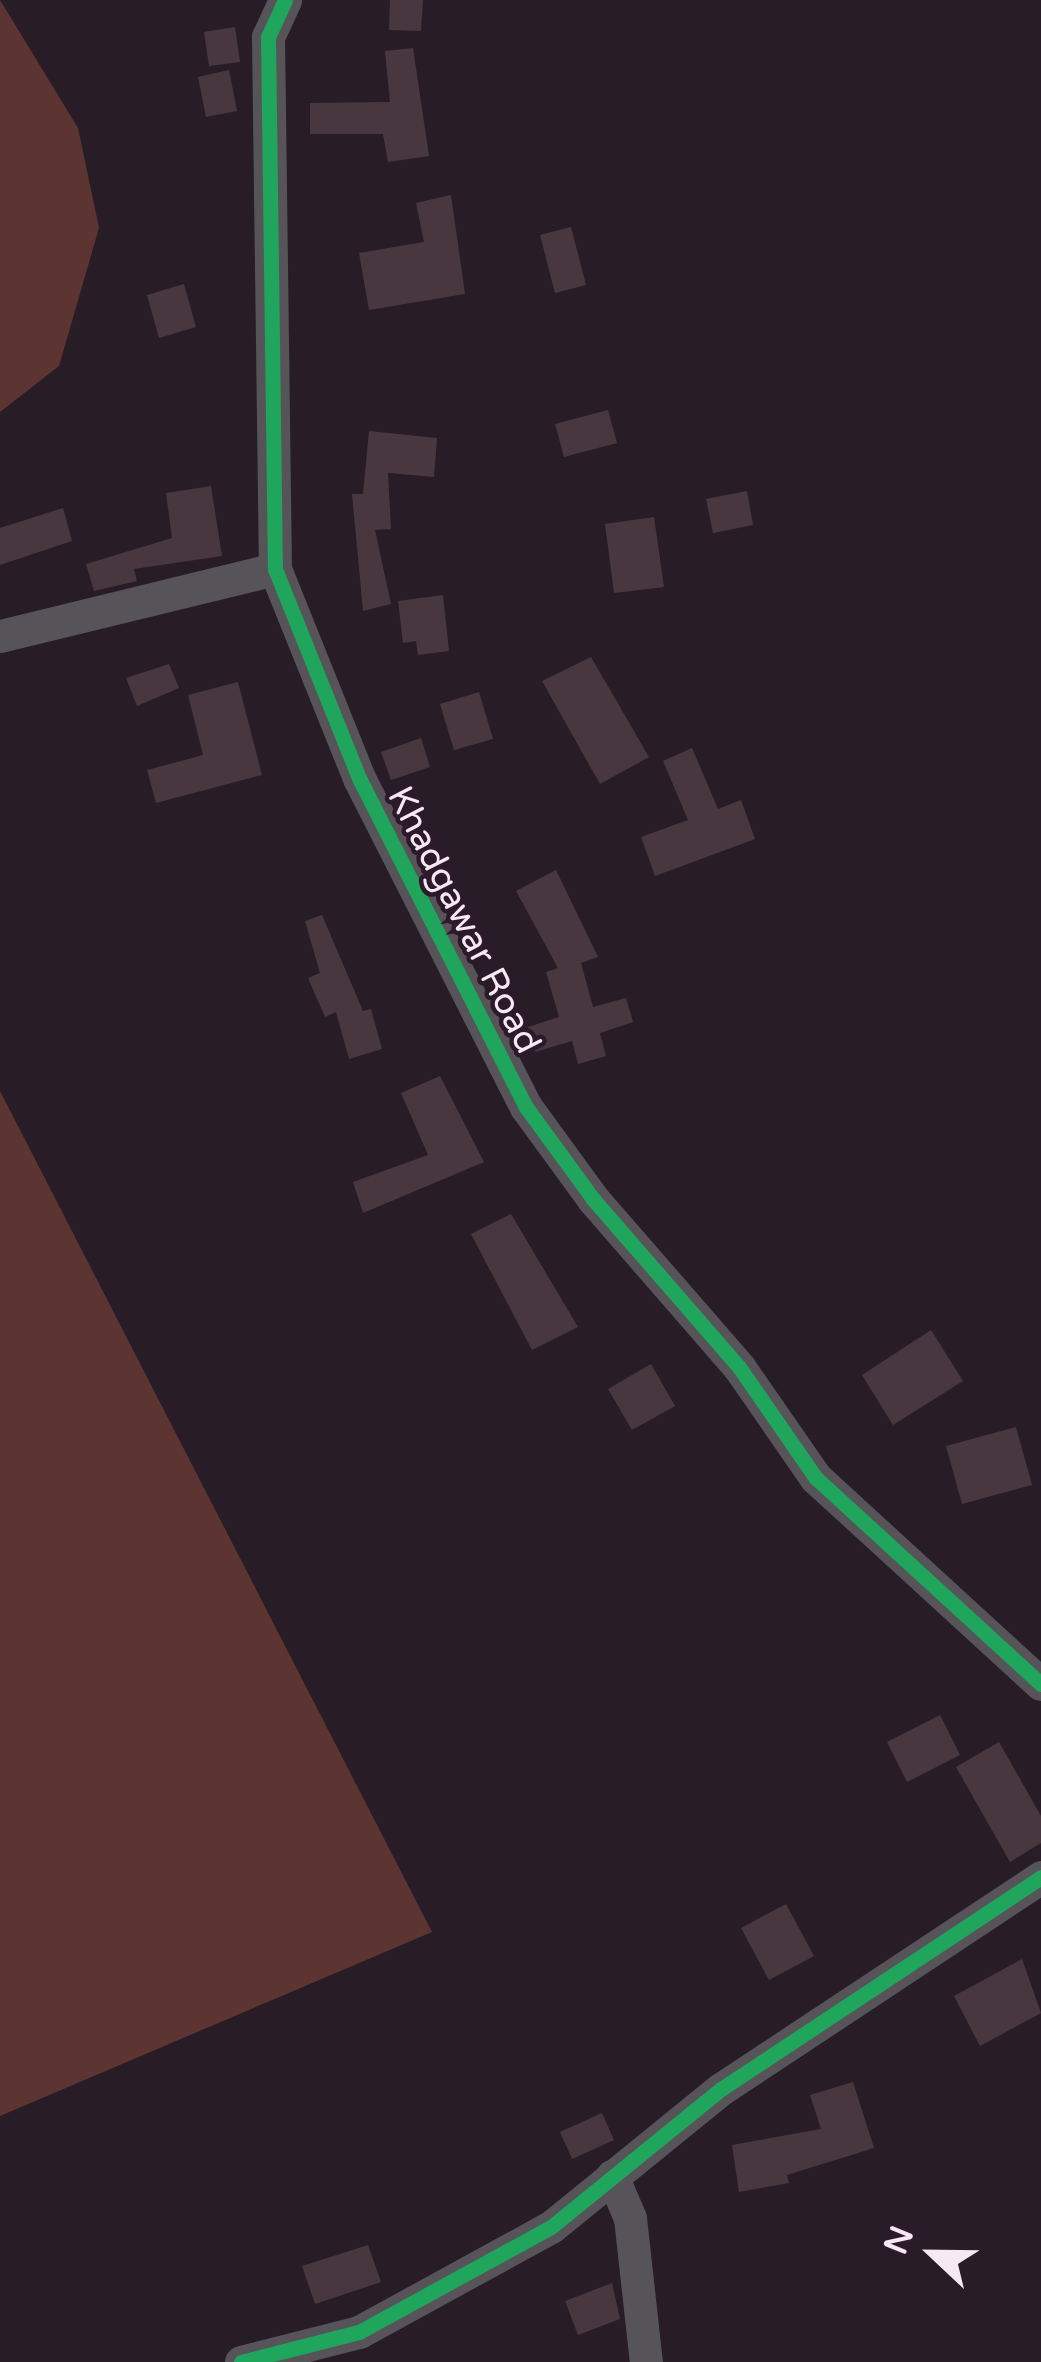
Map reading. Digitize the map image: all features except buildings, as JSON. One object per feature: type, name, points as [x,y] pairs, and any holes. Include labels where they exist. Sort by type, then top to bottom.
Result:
[{"type":"street","name":"Khadgawar Road","points":[[285,0],[268,37],[275,569],[360,781],[526,1107],[739,1367],[816,1478],[1041,1684]]},
{"type":"street","points":[[0,636],[275,569]]},
{"type":"street","points":[[241,2362],[359,2332],[550,2227],[721,2089],[1041,1877]]},
{"type":"street","points":[[612,2176],[630,2218],[646,2362]]},
{"type":"shaded area","points":[[0,0],[78,128],[99,228],[59,366],[0,412]]},
{"type":"shaded area","points":[[0,1091],[432,1932],[0,2116]]},
{"type":"cycle path","points":[[285,0],[268,37],[275,569],[360,780],[526,1107],[593,1199],[739,1367],[816,1478],[1041,1684]]},
{"type":"cycle path","points":[[241,2362],[359,2332],[551,2227],[721,2089],[1041,1877]]}]
